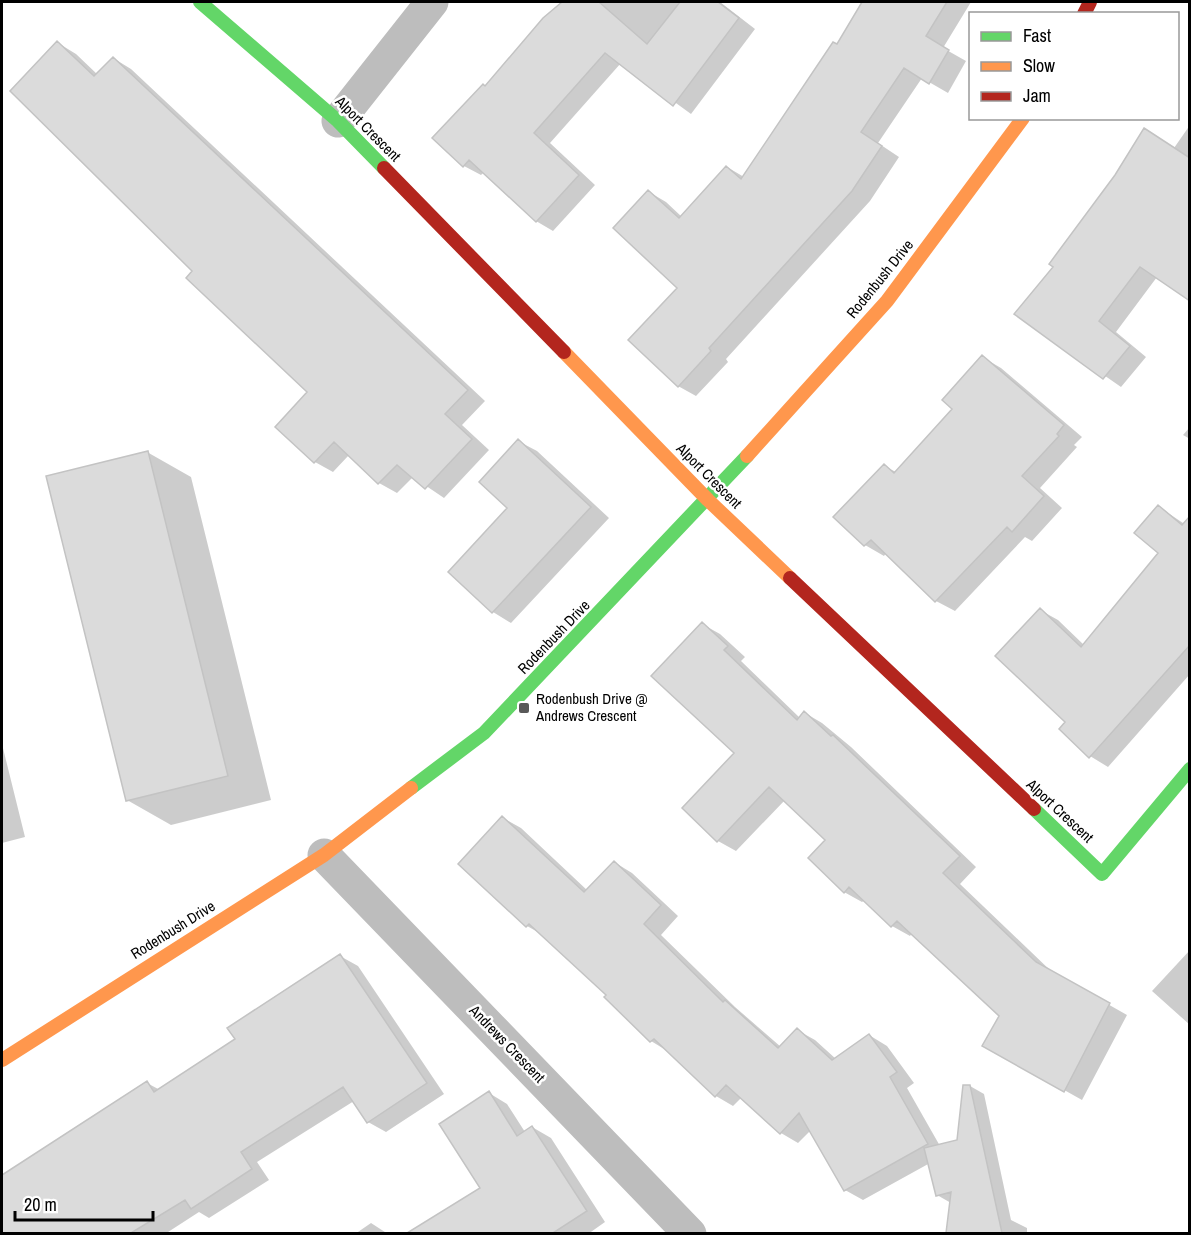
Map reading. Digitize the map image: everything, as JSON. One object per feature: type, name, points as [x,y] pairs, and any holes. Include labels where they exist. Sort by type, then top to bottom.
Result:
[{"type":"street","name":"Alport Crescent","points":[[200,2],[338,121],[708,500],[1102,874],[1190,769]]},
{"type":"street","points":[[338,121],[432,2]]},
{"type":"street","name":"Rodenbush Drive","points":[[2,1060],[324,855],[484,733],[708,500],[886,301],[1022,120]]},
{"type":"street","name":"Andrews Crescent","points":[[324,855],[690,1233]]},
{"type":"building","points":[[562,2],[599,2],[647,44],[680,2],[718,2],[739,18],[673,106],[605,53],[534,133],[579,175],[536,222],[469,160],[463,167],[432,138],[483,84],[485,86],[543,18]]},
{"type":"building","points":[[862,2],[947,2],[926,36],[949,50],[929,84],[904,68],[861,132],[882,146],[852,191],[709,348],[711,351],[678,387],[628,340],[677,288],[613,228],[648,190],[679,218],[726,166],[741,179],[833,42],[837,44]]},
{"type":"building","points":[[57,41],[94,76],[113,57],[468,390],[445,414],[472,439],[425,489],[397,465],[378,484],[334,442],[314,463],[275,427],[307,392],[186,278],[192,271],[10,91]]},
{"type":"building","points":[[1144,128],[1190,158],[1190,301],[1140,267],[1099,321],[1130,346],[1103,379],[1014,314],[1053,267],[1049,264],[1115,175]]},
{"type":"building","points":[[982,355],[1064,425],[1057,434],[1059,436],[1022,476],[1044,496],[1012,532],[1007,527],[935,602],[871,540],[864,546],[833,517],[884,464],[894,473],[952,409],[942,400]]},
{"type":"building","points":[[518,439],[591,507],[492,613],[448,572],[507,508],[479,482]]},
{"type":"building","points":[[148,451],[228,776],[126,801],[46,476]]},
{"type":"building","points":[[1158,505],[1182,525],[1190,516],[1190,645],[1089,758],[1059,729],[1065,722],[995,656],[1040,608],[1081,647],[1158,553],[1134,533]]},
{"type":"building","points":[[702,622],[728,646],[724,650],[797,720],[804,711],[831,736],[833,735],[960,856],[943,873],[1036,962],[1110,1003],[1064,1092],[982,1046],[999,1016],[897,921],[891,927],[849,887],[844,893],[808,858],[825,840],[769,787],[717,842],[682,808],[734,753],[651,676]]},
{"type":"building","points":[[502,816],[584,892],[614,861],[661,905],[644,924],[723,1002],[725,1000],[778,1048],[797,1028],[832,1060],[869,1034],[897,1072],[890,1077],[928,1144],[844,1191],[799,1113],[780,1134],[726,1085],[715,1097],[654,1039],[650,1042],[604,997],[606,995],[529,924],[526,927],[458,864]]},
{"type":"building","points":[[340,954],[427,1083],[367,1123],[343,1087],[241,1152],[252,1169],[191,1209],[185,1200],[131,1233],[2,1233],[2,1175],[147,1081],[154,1092],[235,1039],[227,1028]]},
{"type":"building","points":[[963,1085],[970,1085],[1002,1233],[946,1233],[951,1192],[936,1196],[924,1148],[957,1140]]},
{"type":"building","points":[[489,1091],[517,1136],[532,1126],[587,1211],[553,1233],[407,1233],[480,1188],[439,1124]]},
{"type":"traffic: fast","points":[[200,2],[338,121],[384,168]]},
{"type":"traffic: fast","points":[[411,788],[484,733],[747,456]]},
{"type":"traffic: fast","points":[[1034,809],[1102,874],[1190,769]]},
{"type":"traffic: slow","points":[[747,456],[887,301],[1022,120]]},
{"type":"traffic: slow","points":[[564,352],[708,500],[790,578]]},
{"type":"traffic: slow","points":[[2,1060],[324,855],[411,788]]},
{"type":"traffic: jam","points":[[1085,12],[1090,2]]},
{"type":"traffic: jam","points":[[384,168],[564,352]]},
{"type":"traffic: jam","points":[[790,578],[1034,809]]},
{"type":"place","name":"Rodenbush Drive @ Andrews Crescent","points":[[524,708]]}]
